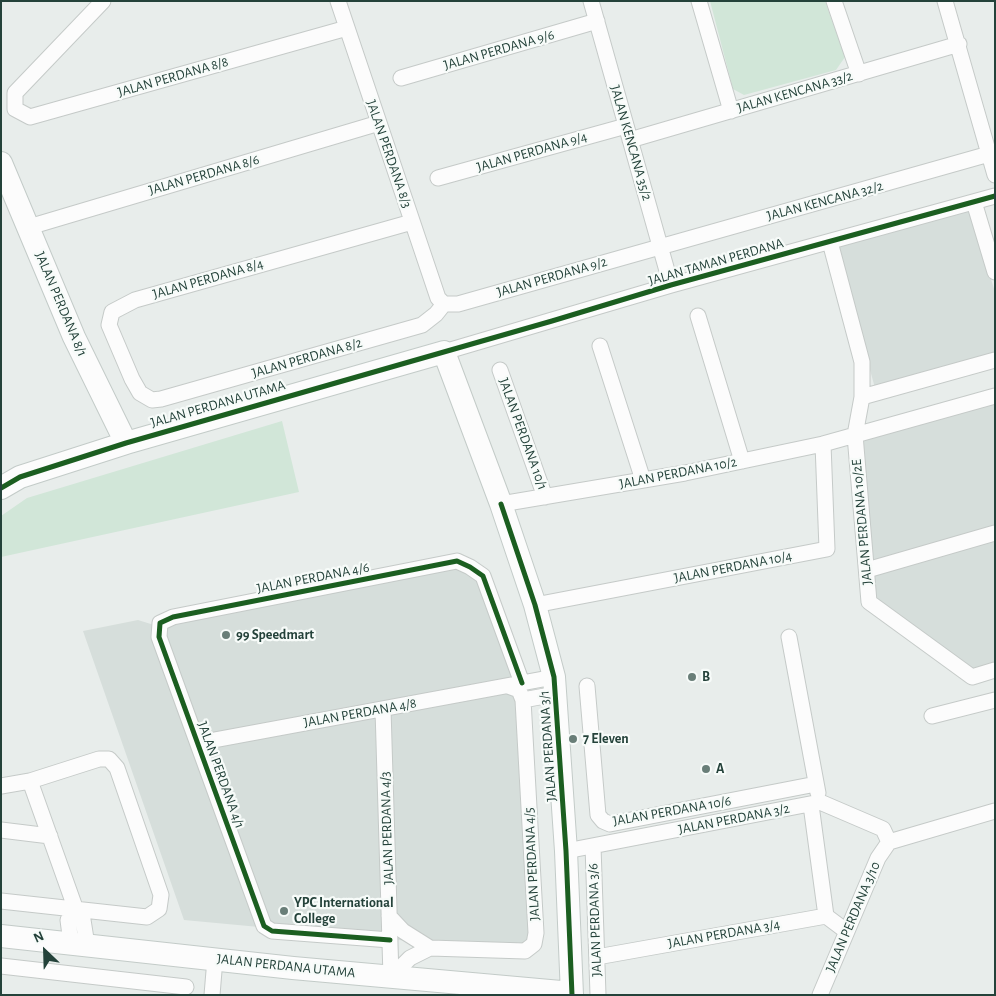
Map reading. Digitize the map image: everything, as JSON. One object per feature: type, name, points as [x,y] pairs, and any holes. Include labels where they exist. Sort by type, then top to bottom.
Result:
[{"type":"street","name":"JALAN PERDANA 8/8","points":[[103,1],[15,93],[15,110],[30,117],[347,28]]},
{"type":"street","name":"JALAN PERDANA 8/3","points":[[338,1],[438,298],[444,304]]},
{"type":"street","name":"JALAN KENCANA 35/2","points":[[591,1],[671,285]]},
{"type":"street","points":[[699,1],[730,111]]},
{"type":"street","points":[[834,1],[859,74]]},
{"type":"street","points":[[945,1],[959,44],[995,175]]},
{"type":"street","name":"JALAN PERDANA 9/6","points":[[402,78],[597,21]]},
{"type":"street","name":"JALAN KENCANA 33/2","points":[[628,133],[730,111],[959,44]]},
{"type":"street","name":"JALAN PERDANA 8/6","points":[[29,227],[379,123]]},
{"type":"street","name":"JALAN PERDANA 9/4","points":[[438,178],[628,133]]},
{"type":"street","name":"JALAN KENCANA 32/2","points":[[660,246],[836,199],[989,154]]},
{"type":"street","name":"JALAN PERDANA 8/1","points":[[1,163],[74,337],[126,442]]},
{"type":"street","name":"JALAN TAMAN PERDANA","points":[[444,352],[671,285],[995,196]]},
{"type":"street","points":[[974,202],[995,272]]},
{"type":"street","name":"JALAN PERDANA 8/4","points":[[161,399],[152,400],[140,392],[132,379],[109,325],[112,312],[135,300],[412,222]]},
{"type":"street","points":[[830,242],[862,362],[862,397],[855,435]]},
{"type":"street","name":"JALAN PERDANA 9/2","points":[[444,304],[458,304],[660,246]]},
{"type":"street","name":"JALAN PERDANA 8/2","points":[[161,399],[422,325],[436,314],[444,304]]},
{"type":"street","points":[[698,316],[742,461]]},
{"type":"street","points":[[600,346],[643,480]]},
{"type":"street","name":"JALAN PERDANA UTAMA","points":[[1,488],[17,478],[126,442],[444,352]]},
{"type":"street","name":"JALAN PERDANA 3/1","points":[[444,352],[501,504],[535,606],[555,686],[566,851],[572,994]]},
{"type":"street","points":[[862,397],[995,360]]},
{"type":"street","name":"JALAN PERDANA 10/1","points":[[500,370],[546,497]]},
{"type":"street","name":"JALAN PERDANA 10/2","points":[[501,504],[643,480],[823,444],[995,396]]},
{"type":"street","points":[[107,405],[142,426],[163,432]]},
{"type":"street","name":"JALAN PERDANA 10/2E","points":[[855,435],[869,602],[972,677],[995,670]]},
{"type":"street","name":"JALAN PERDANA 10/4","points":[[535,606],[827,549],[823,444]]},
{"type":"street","points":[[867,570],[995,533]]},
{"type":"street","name":"JALAN PERDANA 4/6","points":[[160,622],[172,617],[457,561],[483,576],[515,685]]},
{"type":"street","name":"JALAN PERDANA 4/1","points":[[160,622],[159,637],[264,926],[272,931],[390,940]]},
{"type":"street","points":[[789,637],[816,784],[815,804],[826,916],[846,931]]},
{"type":"street","points":[[515,685],[523,700],[555,686]]},
{"type":"street","name":"JALAN PERDANA 4/8","points":[[198,743],[515,685],[555,686]]},
{"type":"street","name":"JALAN PERDANA 10/6","points":[[587,686],[598,815],[603,821],[610,824],[816,784]]},
{"type":"street","name":"JALAN PERDANA 4/5","points":[[430,948],[525,951],[534,944],[536,933],[523,700]]},
{"type":"street","points":[[932,716],[995,700]]},
{"type":"street","name":"JALAN PERDANA 4/3","points":[[383,709],[391,977]]},
{"type":"street","points":[[1,786],[30,781],[99,759],[109,760],[117,768],[161,896],[159,909],[147,916],[1,901]]},
{"type":"street","points":[[30,781],[76,910],[83,920],[79,944]]},
{"type":"street","points":[[815,804],[883,829],[889,842],[995,811]]},
{"type":"street","name":"JALAN PERDANA 3/2","points":[[566,851],[815,804]]},
{"type":"street","points":[[1,830],[50,836]]},
{"type":"street","name":"JALAN PERDANA 3/10","points":[[820,995],[878,858],[889,842]]},
{"type":"street","name":"JALAN PERDANA 3/6","points":[[593,846],[598,995]]},
{"type":"street","points":[[389,916],[403,931],[430,948]]},
{"type":"street","name":"JALAN PERDANA 3/4","points":[[597,957],[826,916]]},
{"type":"street","name":"JALAN PERDANA UTAMA","points":[[1,936],[572,994]]},
{"type":"street","points":[[391,977],[410,958],[430,948]]},
{"type":"street","points":[[212,995],[215,959]]},
{"type":"street","points":[[1,966],[186,987]]},
{"type":"shaded area","points":[[969,208],[995,292],[995,353],[875,388],[836,246]]},
{"type":"shaded area","points":[[995,402],[995,665],[973,672],[872,599],[860,438]]},
{"type":"shaded area","points":[[456,566],[478,579],[515,679],[530,940],[524,946],[431,943],[184,920],[83,631],[138,620],[154,625]]},
{"type":"green space","points":[[710,1],[825,1],[845,57],[836,70],[744,95],[733,89]]},
{"type":"green space","points":[[282,421],[299,492],[1,557],[1,516],[27,498]]},
{"type":"cycle path","points":[[1,488],[20,477],[126,443],[671,285],[995,196]]},
{"type":"cycle path","points":[[501,504],[535,605],[554,677],[566,851],[572,995]]},
{"type":"cycle path","points":[[390,940],[272,931],[264,926],[159,637],[160,623],[173,617],[457,561],[483,576],[522,683]]},
{"type":"place","name":"99 Speedmart","points":[[226,635]]},
{"type":"place","name":"B","points":[[692,677]]},
{"type":"place","name":"7 Eleven","points":[[573,739]]},
{"type":"place","name":"A","points":[[706,769]]},
{"type":"place","name":"YPC International College","points":[[284,911]]}]
